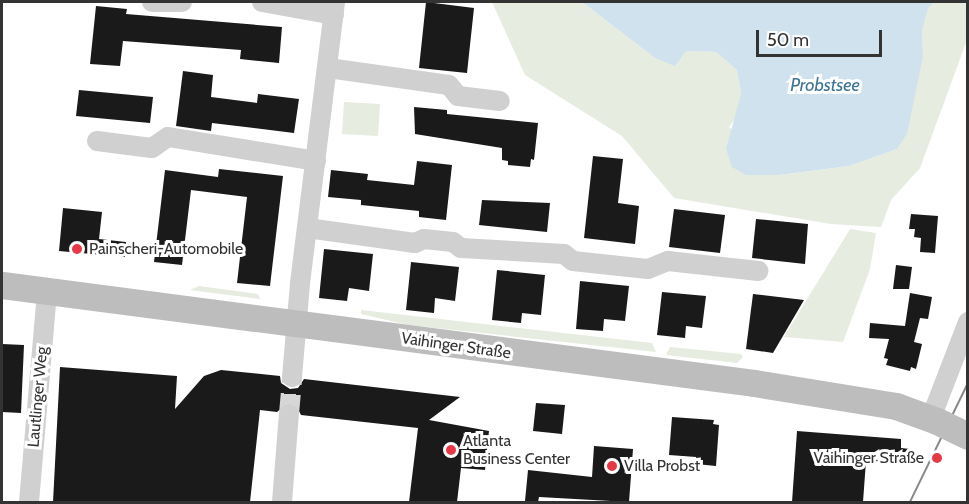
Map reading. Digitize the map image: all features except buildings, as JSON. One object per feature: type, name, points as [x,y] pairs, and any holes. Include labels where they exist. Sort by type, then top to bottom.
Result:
[{"type":"main road","name":"Vaihinger Straße","points":[[2,285],[754,382],[896,406],[934,419],[968,436]]},
{"type":"street","points":[[152,2],[182,2]]},
{"type":"street","points":[[262,2],[335,8],[307,228],[292,377]]},
{"type":"street","points":[[328,68],[449,85],[458,96],[500,101]]},
{"type":"street","points":[[97,141],[152,148],[168,137],[316,161]]},
{"type":"street","points":[[307,228],[415,243],[424,239],[453,242],[461,248],[564,254],[573,261],[648,269],[668,261],[758,271]]},
{"type":"street","name":"Lautlinger Weg","points":[[28,502],[47,291]]},
{"type":"street","points":[[934,419],[968,322]]},
{"type":"street","points":[[282,502],[289,414]]},
{"type":"shaded area","points":[[492,2],[582,2],[655,58],[686,51],[716,52],[737,70],[741,94],[738,115],[729,127],[779,175],[849,166],[897,149],[923,57],[922,31],[928,7],[934,2],[967,2],[967,40],[920,168],[891,200],[881,227],[831,224],[674,198],[622,136],[525,75]]},
{"type":"shaded area","points":[[344,102],[380,104],[378,136],[342,134]]},
{"type":"shaded area","points":[[850,229],[876,233],[870,269],[843,342],[784,337]]},
{"type":"shaded area","points":[[199,286],[258,294],[260,299],[190,290]]},
{"type":"shaded area","points":[[361,310],[652,343],[656,352],[408,325],[361,314]]},
{"type":"shaded area","points":[[670,347],[741,354],[743,357],[737,363],[666,355]]},
{"type":"water","name":"Probstsee","points":[[582,2],[934,2],[928,8],[922,31],[923,57],[907,134],[897,149],[849,166],[779,175],[746,175],[732,167],[726,149],[741,94],[737,70],[716,52],[686,51],[675,66],[655,58]]},
{"type":"tunnel","points":[[289,414],[292,377]]},
{"type":"tram line","points":[[910,502],[968,383]]},
{"type":"place","name":"Painscheri-Automobile","points":[[77,249]]},
{"type":"place","name":"Atlanta Business Center","points":[[451,450]]},
{"type":"place","name":"Vaihinger Straße","points":[[937,458]]},
{"type":"place","name":"Villa Probst","points":[[612,466]]}]
